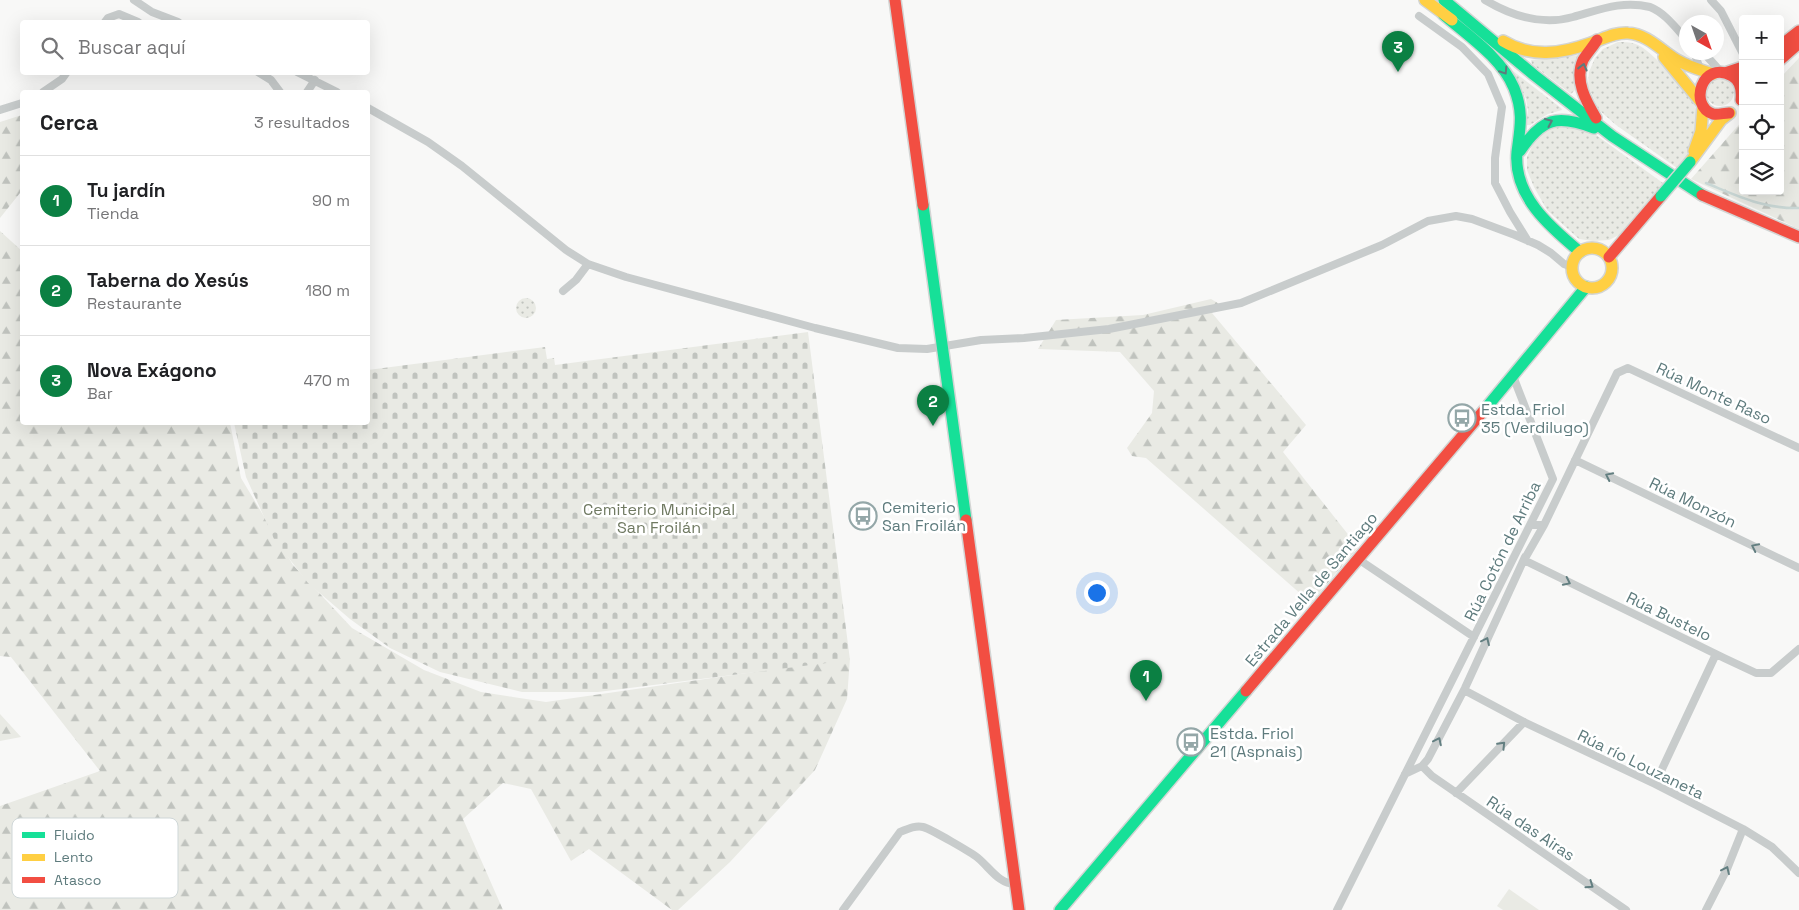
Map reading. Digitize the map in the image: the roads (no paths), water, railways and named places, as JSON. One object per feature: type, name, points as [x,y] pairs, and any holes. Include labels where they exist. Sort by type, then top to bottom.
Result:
[{"type":"main road","points":[[896,0],[942,347],[961,472],[983,652],[1020,910]]},
{"type":"main road","points":[[1424,0],[1446,6],[1510,46],[1525,52],[1548,54],[1571,50],[1614,34],[1629,33],[1640,35],[1688,66],[1720,73],[1735,78],[1739,83]]},
{"type":"main road","points":[[1446,6],[1612,136],[1660,169],[1706,197],[1799,237]]},
{"type":"main road","points":[[1446,6],[1501,66],[1514,86],[1521,109],[1521,130],[1517,156],[1519,179],[1540,215],[1580,252]]},
{"type":"main road","points":[[1784,43],[1799,33]]},
{"type":"main road","points":[[1597,40],[1583,61],[1580,82],[1586,102],[1601,127]]},
{"type":"main road","points":[[1784,56],[1799,43]]},
{"type":"main road","points":[[1655,46],[1693,90],[1708,111],[1722,115],[1729,113]]},
{"type":"main road","points":[[1690,162],[1701,131],[1702,103],[1700,89],[1702,84],[1705,79],[1739,68]]},
{"type":"main road","points":[[1609,257],[1690,162],[1721,120],[1739,104]]},
{"type":"main road","points":[[1517,156],[1528,136],[1540,126],[1556,118],[1579,122],[1612,136]]},
{"type":"main road","points":[[1591,247],[1598,248],[1609,257],[1613,266],[1610,278],[1602,286],[1596,288],[1586,287],[1579,284],[1575,279],[1572,267],[1573,261],[1580,252],[1591,247]]},
{"type":"main road","name":"Estrada Vella de Santiago","points":[[1060,910],[1513,376],[1586,287]]},
{"type":"street","points":[[134,0],[152,12],[173,20]]},
{"type":"street","points":[[1487,0],[1522,17],[1542,21],[1572,18],[1621,2],[1635,2],[1650,7],[1664,15],[1679,31]]},
{"type":"street","points":[[1711,0],[1721,11],[1739,47]]},
{"type":"street","points":[[106,20],[118,14],[133,20]]},
{"type":"street","points":[[1419,16],[1462,47],[1488,74],[1502,107],[1495,158],[1495,182],[1510,212],[1528,240]]},
{"type":"street","points":[[1784,51],[1797,40],[1799,33]]},
{"type":"street","points":[[1697,60],[1702,84]]},
{"type":"street","points":[[1709,60],[1720,73]]},
{"type":"street","points":[[46,90],[65,75]]},
{"type":"street","points":[[263,75],[271,80],[278,90]]},
{"type":"street","points":[[304,75],[333,90]]},
{"type":"street","points":[[308,90],[315,80]]},
{"type":"street","points":[[0,110],[20,104]]},
{"type":"street","points":[[370,109],[428,142],[462,166],[566,250],[588,264],[626,277],[815,328],[898,348],[926,349],[981,340],[1024,338],[1108,329],[1241,303],[1382,245],[1428,221],[1456,216],[1472,219],[1528,240],[1551,253],[1564,264],[1572,267]]},
{"type":"street","points":[[564,291],[576,280],[588,264]]},
{"type":"street","name":"Rúa Monte Raso","points":[[1575,460],[1617,373],[1628,368],[1799,448]]},
{"type":"street","name":"Rúa Cotón de Arriba","points":[[1340,909],[1451,681],[1553,479],[1513,376]]},
{"type":"street","points":[[1524,560],[1544,525],[1575,460]]},
{"type":"street","name":"Rúa Monzón","points":[[1575,460],[1799,568]]},
{"type":"street","points":[[1405,774],[1420,767],[1428,760],[1464,689],[1524,560],[1534,535],[1530,525],[1544,525]]},
{"type":"street","points":[[1358,559],[1474,638]]},
{"type":"street","name":"Rúa Bustelo","points":[[1524,560],[1756,673],[1771,672],[1799,649]]},
{"type":"street","points":[[1654,784],[1716,654]]},
{"type":"street","points":[[1460,677],[1464,680],[1464,689],[1454,692],[1450,689],[1451,681],[1460,677]]},
{"type":"street","name":"Rúa río Louzaneta","points":[[1464,689],[1524,722],[1743,829],[1772,847],[1799,873]]},
{"type":"street","points":[[1456,793],[1524,722]]},
{"type":"street","points":[[1415,754],[1420,761],[1428,760]]},
{"type":"street","points":[[1415,754],[1420,767]]},
{"type":"street","name":"Rúa das Airas","points":[[1420,767],[1626,910]]},
{"type":"street","points":[[843,910],[900,832],[913,826],[924,827],[962,848],[977,857],[1002,881],[1008,884],[1015,884]]},
{"type":"street","points":[[1706,910],[1727,869],[1743,829]]},
{"type":"waterway","points":[[1706,183],[1763,204],[1799,208]]},
{"type":"place","name":"Nova Exágono","points":[[1398,72]]},
{"type":"place","name":"Estda. Friol 35 (Verdilugo)","points":[[1462,418]]},
{"type":"place","name":"Taberna do Xesús","points":[[933,426]]},
{"type":"place","name":"Cemiterio San Froilán","points":[[863,516]]},
{"type":"place","name":"Tu jardín","points":[[1146,701]]},
{"type":"place","name":"Estda. Friol 21 (Aspnais)","points":[[1191,742]]},
{"type":"park label","name":"Cemiterio Municipal San Froilán","points":[[659,518]]}]
